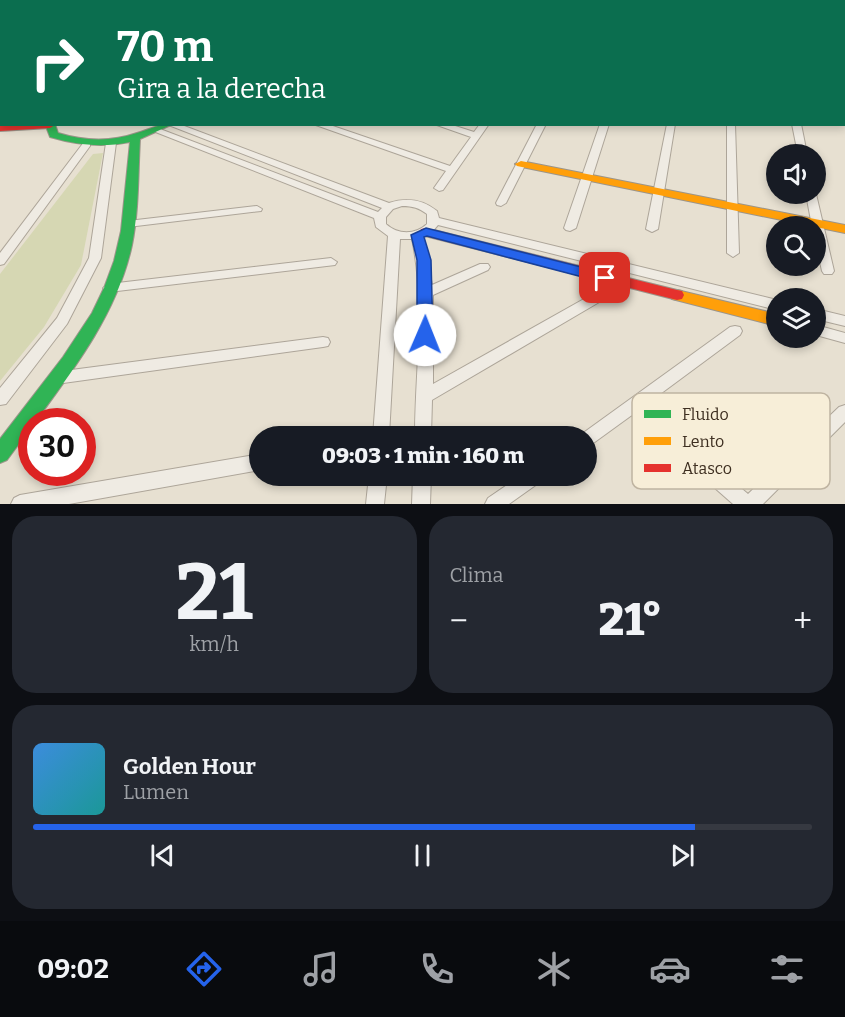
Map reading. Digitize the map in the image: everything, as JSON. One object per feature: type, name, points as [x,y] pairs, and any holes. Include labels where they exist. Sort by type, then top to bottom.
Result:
[{"type":"street","points":[[0,128],[33,126]]},
{"type":"street","points":[[50,126],[54,135],[68,141],[87,144],[111,143],[135,138],[165,127],[389,207],[407,203],[425,207],[433,213],[426,229],[424,260],[426,293],[423,426]]},
{"type":"street","points":[[323,126],[453,170]]},
{"type":"street","points":[[444,126],[477,136]]},
{"type":"street","points":[[439,188],[484,126]]},
{"type":"street","points":[[501,203],[541,126]]},
{"type":"street","points":[[570,228],[604,126]]},
{"type":"street","points":[[652,229],[657,191],[671,126]]},
{"type":"street","points":[[731,126],[733,253]]},
{"type":"street","points":[[796,126],[801,144]]},
{"type":"street","points":[[165,127],[380,216]]},
{"type":"street","points":[[0,454],[97,314],[120,263],[128,224],[135,138]]},
{"type":"street","points":[[0,399],[62,321],[95,258],[111,143]]},
{"type":"street","points":[[0,261],[87,144]]},
{"type":"street","points":[[521,164],[781,216]]},
{"type":"street","points":[[389,207],[380,216],[380,225],[394,234],[426,229],[766,303]]},
{"type":"street","points":[[128,224],[257,209]]},
{"type":"street","points":[[826,225],[845,229]]},
{"type":"street","points":[[426,229],[766,317]]},
{"type":"street","points":[[382,426],[394,234]]},
{"type":"street","points":[[826,261],[828,271]]},
{"type":"street","points":[[109,288],[331,262]]},
{"type":"street","points":[[426,293],[484,267]]},
{"type":"street","points":[[424,398],[596,298]]},
{"type":"street","points":[[826,316],[845,321]]},
{"type":"street","points":[[651,393],[735,331]]},
{"type":"street","points":[[826,333],[845,338]]},
{"type":"street","points":[[54,378],[323,342]]},
{"type":"street","points":[[597,431],[632,407]]},
{"type":"street","points":[[830,426],[845,412]]},
{"type":"street","points":[[20,504],[249,464]]},
{"type":"street","points":[[375,504],[377,486]]},
{"type":"street","points":[[421,504],[422,486]]},
{"type":"street","points":[[494,504],[520,486]]},
{"type":"street","points":[[730,489],[748,504],[764,489]]},
{"type":"green space","points":[[103,153],[81,265],[44,327],[0,381],[0,274],[93,154]]},
{"type":"traffic: fast","points":[[51,126],[54,135],[98,143],[126,140],[164,126]]},
{"type":"traffic: fast","points":[[0,454],[69,362],[85,338],[111,288],[121,261],[128,231],[135,138]]},
{"type":"traffic: slow","points":[[521,164],[845,229]]},
{"type":"traffic: slow","points":[[677,295],[766,317]]},
{"type":"traffic: jam","points":[[0,128],[33,126]]},
{"type":"traffic: jam","points":[[426,232],[677,295]]},
{"type":"route","points":[[425,335],[424,260],[417,235],[426,232],[605,278]]}]
